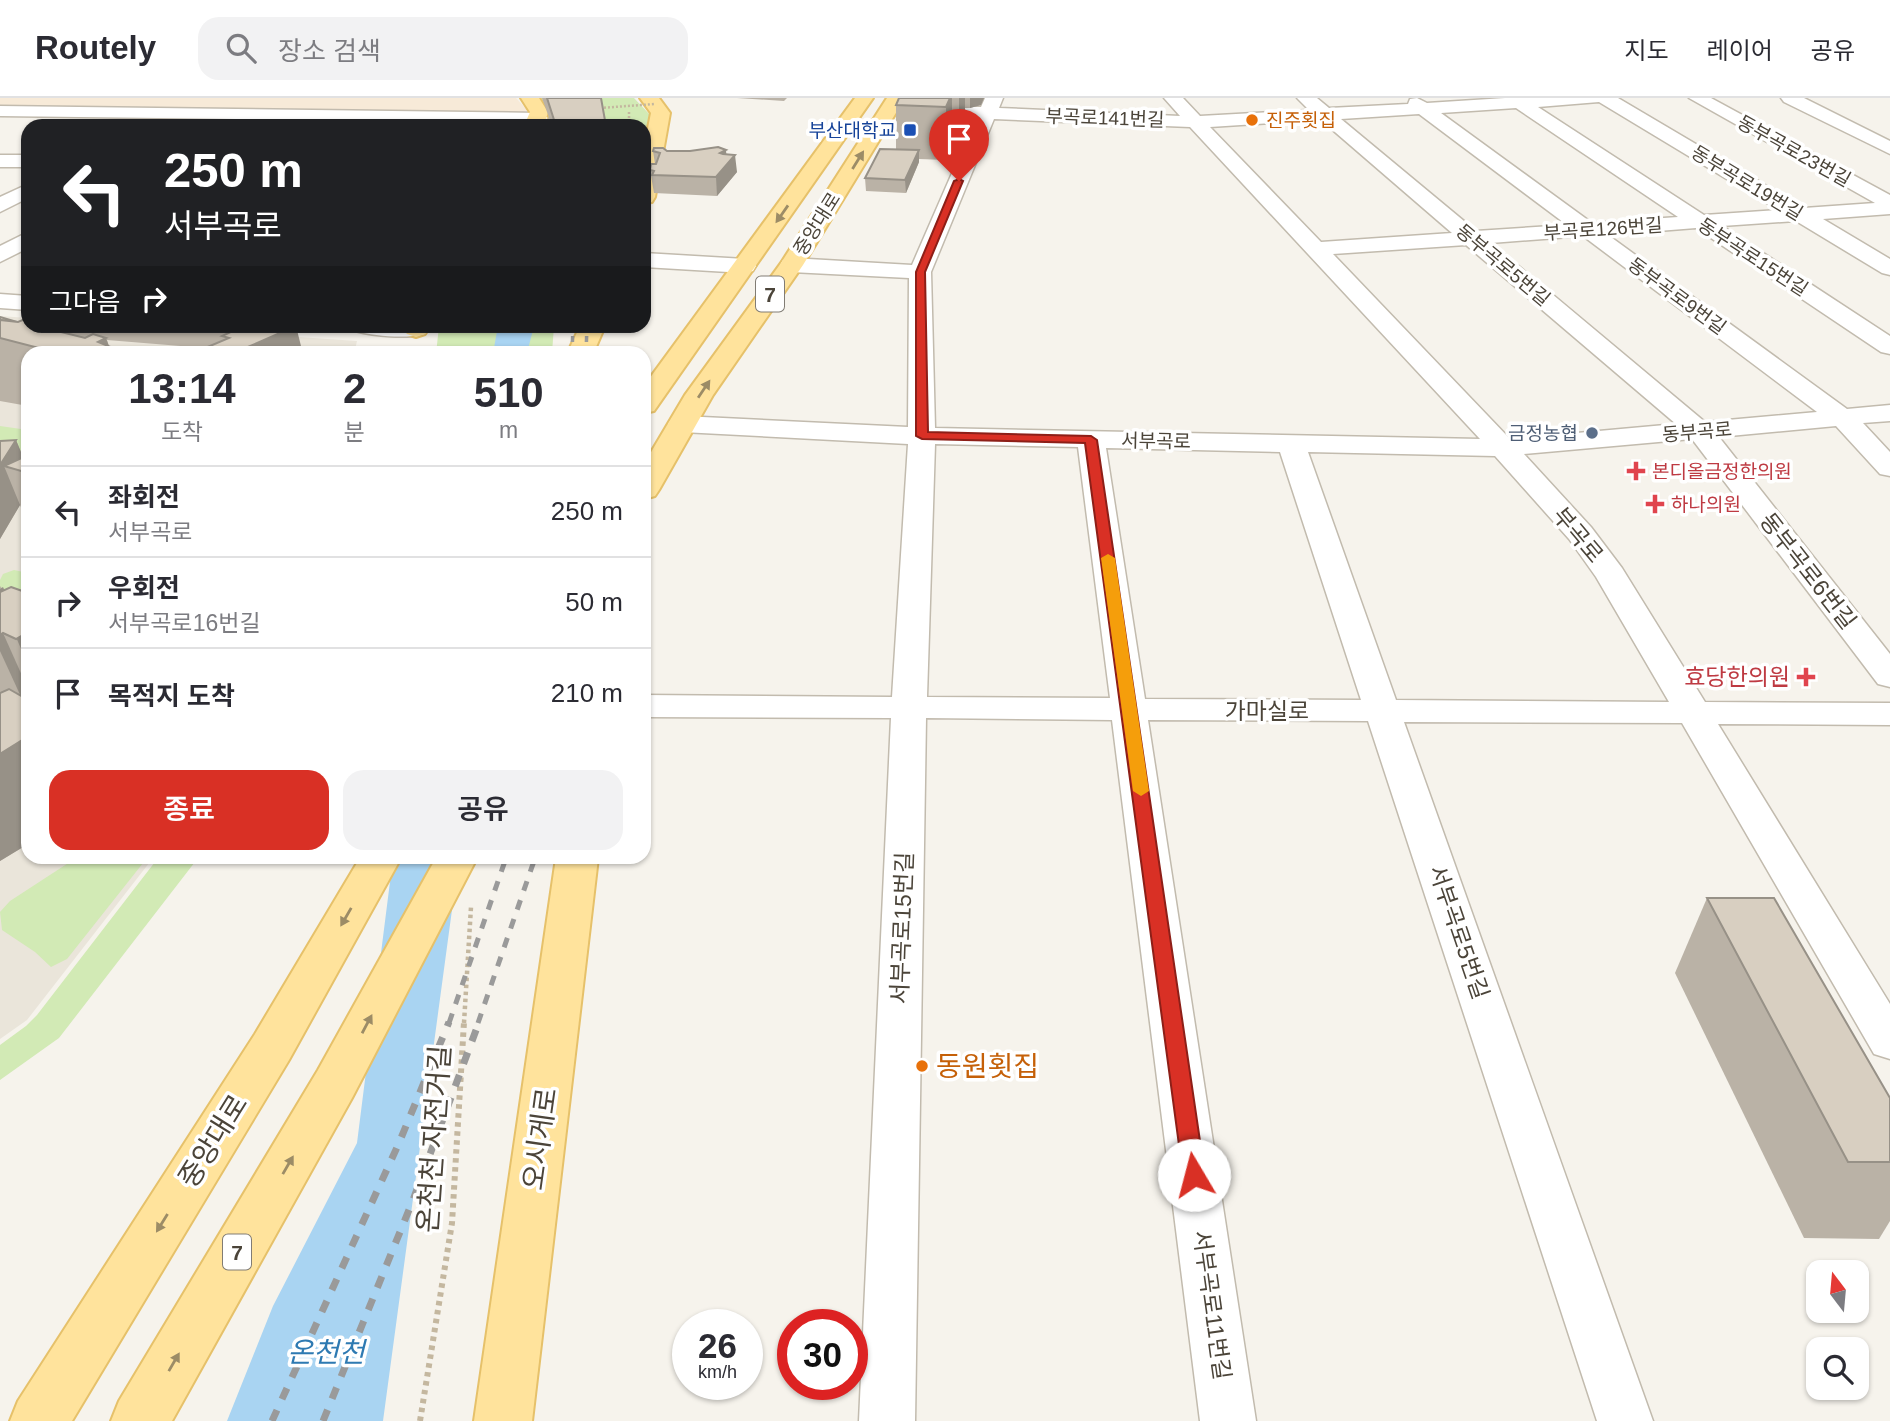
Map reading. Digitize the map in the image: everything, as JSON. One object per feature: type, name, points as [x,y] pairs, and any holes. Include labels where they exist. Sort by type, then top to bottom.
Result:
[{"type":"main road","points":[[530,98],[539,112],[537,119]]},
{"type":"main road","name":"중앙대로","points":[[651,395],[864,98]]},
{"type":"main road","points":[[651,147],[661,113],[652,101]]},
{"type":"main road","name":"중앙대로","points":[[651,478],[699,395],[900,106]]},
{"type":"main road","name":"중앙대로","points":[[39,1421],[272,1047],[377,864]]},
{"type":"main road","name":"오시게로","points":[[503,1421],[576,864]]},
{"type":"main road","name":"7","points":[[140,1421],[335,1084],[464,876]]},
{"type":"street","points":[[1,111],[18,100],[81,98]]},
{"type":"street","points":[[302,119],[328,98]]},
{"type":"street","name":"부곡로","points":[[1173,98],[1580,533],[1611,575],[1890,1042]]},
{"type":"street","name":"동부곡로5번길","points":[[1306,98],[1701,432]]},
{"type":"street","name":"부곡로141번길","points":[[951,112],[991,106],[1195,121],[1325,114],[1416,103],[1593,98]]},
{"type":"street","name":"동부곡로19번길","points":[[1605,98],[1890,268]]},
{"type":"street","name":"동부곡로23번길","points":[[1698,98],[1890,206]]},
{"type":"street","points":[[1790,98],[1887,145]]},
{"type":"street","name":"동부곡로15번길","points":[[1515,100],[1890,347]]},
{"type":"street","name":"동부곡로9번길","points":[[1416,103],[1844,419],[1890,468]]},
{"type":"street","points":[[791,265],[920,272],[991,106]]},
{"type":"street","points":[[1,111],[142,112],[281,119]]},
{"type":"street","points":[[132,119],[142,112]]},
{"type":"street","points":[[0,161],[21,161]]},
{"type":"street","points":[[0,206],[21,194]]},
{"type":"street","name":"부곡로126번길","points":[[1315,249],[1801,215],[1890,206]]},
{"type":"street","points":[[0,257],[21,244]]},
{"type":"street","points":[[0,257],[21,259]]},
{"type":"street","points":[[651,260],[745,266]]},
{"type":"street","name":"서부곡로15번길","points":[[887,1421],[909,709],[922,436],[920,272]]},
{"type":"street","points":[[0,300],[21,302]]},
{"type":"street","name":"동부곡로","points":[[1503,448],[1890,413]]},
{"type":"street","name":"서부곡로","points":[[682,424],[922,436],[1503,448]]},
{"type":"street","name":"동부곡로6번길","points":[[1701,432],[1890,677]]},
{"type":"street","name":"서부곡로11번길","points":[[1091,440],[1228,1421]]},
{"type":"street","name":"서부곡로5번길","points":[[1291,444],[1625,1421]]},
{"type":"street","name":"가마실로","points":[[651,706],[1890,714]]},
{"type":"path","points":[[599,108],[652,101]]},
{"type":"path","name":"온천천 자전거길","points":[[420,1421],[452,1223],[466,958],[464,876]]},
{"type":"shaded area","points":[[0,98],[516,98],[527,110],[519,116],[292,112],[0,105]]},
{"type":"shaded area","points":[[0,316],[21,318],[21,333],[239,333],[357,341],[356,346],[21,346],[21,864],[148,864],[27,1020],[0,1039]]},
{"type":"green space","points":[[534,98],[634,98],[651,116],[650,119],[537,119]]},
{"type":"green space","points":[[438,333],[553,333],[553,346],[437,346]]},
{"type":"green space","points":[[0,426],[21,429],[21,460],[0,461]]},
{"type":"green space","points":[[14,570],[21,572],[21,628],[0,630],[0,580],[3,574]]},
{"type":"green space","points":[[67,864],[142,864],[67,959],[51,967],[35,952],[2,930],[0,912],[10,901]]},
{"type":"green space","points":[[153,864],[193,864],[59,1038],[0,1080],[0,1045],[37,1015]]},
{"type":"water","points":[[497,333],[532,333],[529,346],[494,346]]},
{"type":"water","name":"온천천","points":[[392,864],[458,864],[383,1421],[227,1421],[273,1306],[357,1143]]},
{"type":"building","points":[[547,98],[601,98],[605,119],[554,119]]},
{"type":"building","points":[[899,98],[950,98],[946,107],[896,105]]},
{"type":"building","points":[[718,147],[726,150],[720,153],[735,155],[716,177],[652,175],[654,171],[651,170],[651,164],[656,164],[660,153],[653,151],[654,148],[690,151]]},
{"type":"building","points":[[880,149],[919,150],[905,180],[865,178]]},
{"type":"building","points":[[0,320],[21,321],[21,333],[65,333],[85,338],[93,334],[106,338],[98,342],[108,346],[31,346],[0,338]]},
{"type":"building","points":[[228,333],[280,333],[250,346],[210,346],[229,338],[222,336]]},
{"type":"building","points":[[16,440],[0,465],[0,441]]},
{"type":"building","points":[[21,458],[21,471],[4,466]]},
{"type":"building","points":[[11,587],[21,591],[21,636],[16,639],[3,633],[0,635],[0,592]]},
{"type":"building","points":[[9,689],[21,696],[21,741],[0,754],[0,693]]},
{"type":"building","points":[[1707,898],[1774,898],[1890,1098],[1890,1162],[1848,1162]]},
{"type":"railway","points":[[572,346],[573,333]]},
{"type":"railway","points":[[586,346],[587,333]]},
{"type":"railway","points":[[449,1023],[504,864]]},
{"type":"railway","points":[[478,1023],[533,864]]},
{"type":"railway","points":[[272,1421],[399,1143],[449,1022]]},
{"type":"railway","points":[[323,1421],[413,1200],[479,1022]]},
{"type":"slow traffic","points":[[1108,558],[1141,791]]},
{"type":"place","name":"진주횟집","points":[[1252,120]]},
{"type":"place","name":"부산대학교","points":[[910,130]]},
{"type":"place","name":"금정농협","points":[[1592,433]]},
{"type":"place","name":"본디올금정한의원","points":[[1636,471]]},
{"type":"place","name":"하나의원","points":[[1655,504]]},
{"type":"place","name":"효당한의원","points":[[1806,677]]},
{"type":"place","name":"동원횟집","points":[[922,1066]]},
{"type":"route","points":[[959,181],[920,272],[922,436],[1091,440],[1194,1175]]}]
